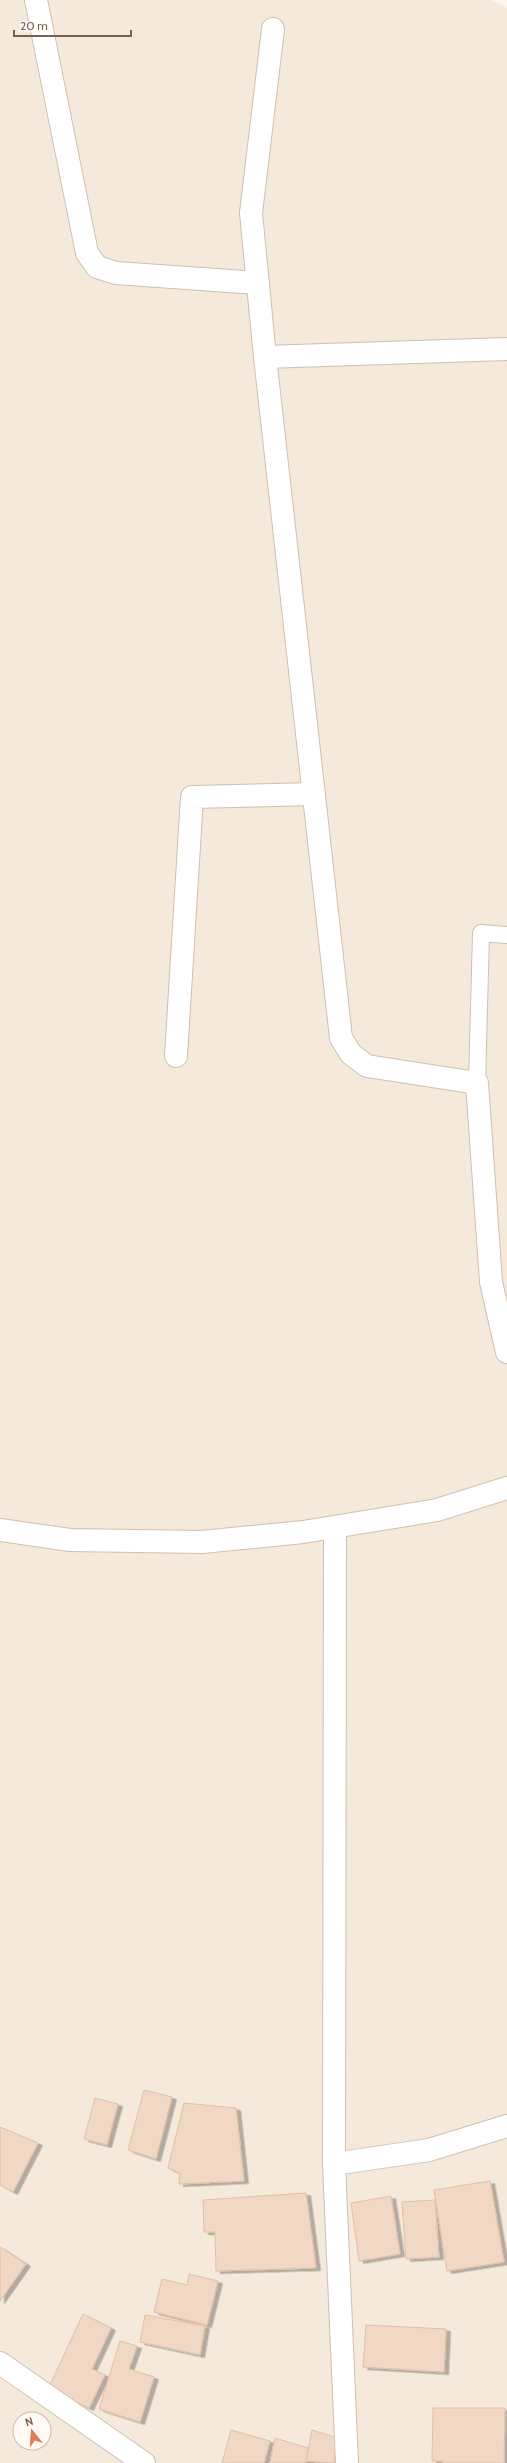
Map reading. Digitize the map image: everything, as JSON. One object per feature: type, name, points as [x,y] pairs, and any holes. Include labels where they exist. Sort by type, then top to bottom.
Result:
[{"type":"street","points":[[36,0],[87,253],[97,267],[116,273],[258,283]]},
{"type":"street","points":[[273,29],[251,213],[265,357],[341,1038],[351,1054],[367,1066],[477,1083],[491,1282],[507,1352]]},
{"type":"street","points":[[265,357],[507,349]]},
{"type":"street","points":[[176,1056],[192,797],[314,794]]},
{"type":"street","points":[[0,1530],[70,1540],[202,1542],[335,1527],[437,1510],[507,1488]]},
{"type":"street","points":[[335,1527],[334,2164],[347,2463]]},
{"type":"street","points":[[334,2164],[429,2150],[507,2126]]},
{"type":"street","points":[[0,2363],[144,2463]]},
{"type":"lane","points":[[477,1083],[480,933],[507,934]]},
{"type":"shaded area","points":[[0,0],[491,0],[507,8],[507,2463],[0,2463]]},
{"type":"building","points":[[144,2090],[172,2097],[156,2159],[128,2150]]},
{"type":"building","points":[[95,2098],[118,2104],[107,2145],[84,2139]]},
{"type":"building","points":[[184,2103],[236,2108],[244,2181],[179,2184],[180,2173],[168,2168]]},
{"type":"building","points":[[0,2127],[38,2143],[13,2192],[0,2185]]},
{"type":"building","points":[[490,2181],[504,2262],[447,2271],[434,2190]]},
{"type":"building","points":[[306,2193],[316,2268],[216,2271],[215,2232],[204,2232],[203,2200]]},
{"type":"building","points":[[391,2196],[400,2254],[359,2261],[351,2203]]},
{"type":"building","points":[[435,2200],[439,2257],[406,2259],[402,2202]]},
{"type":"building","points":[[0,2247],[26,2264],[0,2301]]},
{"type":"building","points":[[189,2274],[218,2281],[207,2325],[154,2312],[162,2279],[187,2285]]},
{"type":"building","points":[[83,2314],[111,2328],[92,2369],[105,2375],[89,2408],[48,2389]]},
{"type":"building","points":[[145,2315],[205,2326],[200,2355],[140,2342]]},
{"type":"building","points":[[366,2325],[446,2329],[444,2372],[363,2367]]},
{"type":"building","points":[[120,2341],[137,2346],[129,2369],[154,2377],[140,2422],[99,2409]]},
{"type":"building","points":[[433,2408],[505,2408],[504,2463],[443,2463],[443,2461],[432,2461]]},
{"type":"building","points":[[231,2430],[270,2441],[264,2463],[222,2463]]},
{"type":"building","points":[[312,2430],[338,2438],[334,2463],[306,2461]]},
{"type":"building","points":[[275,2438],[308,2448],[306,2463],[270,2463]]}]
